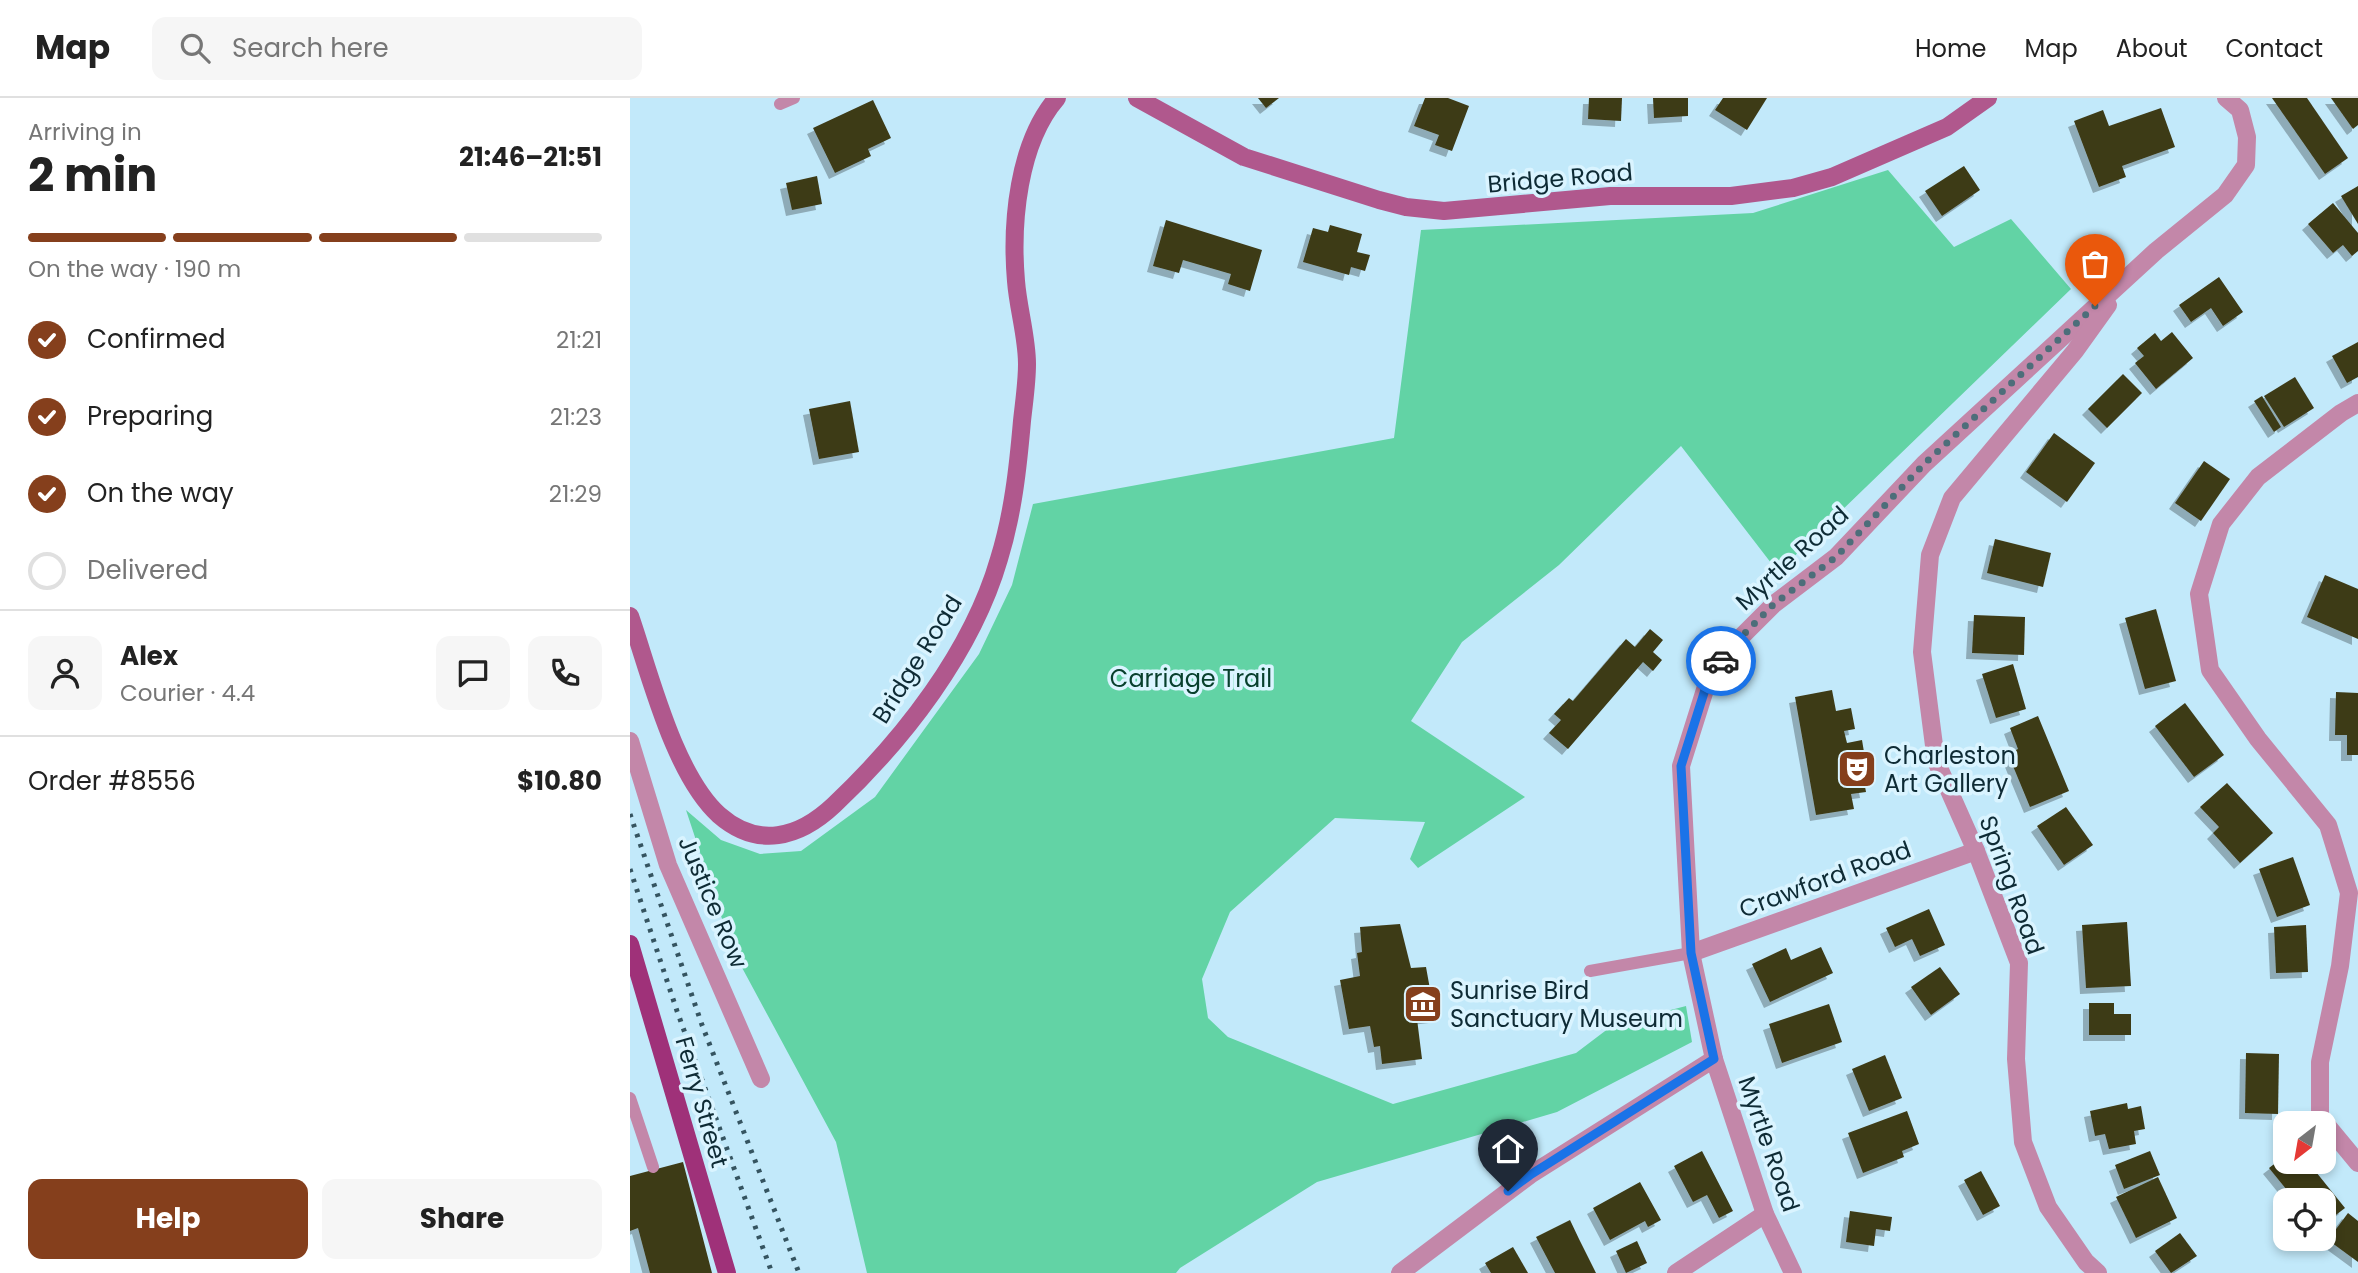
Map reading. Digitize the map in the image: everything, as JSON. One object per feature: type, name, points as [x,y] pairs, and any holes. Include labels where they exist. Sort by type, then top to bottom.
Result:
[{"type":"main road","name":"Ferry Street","points":[[630,944],[727,1273]]},
{"type":"street","name":"Bridge Road","points":[[630,616],[676,750],[712,808],[727,822],[750,833],[783,835],[821,818],[899,737],[975,620],[1002,551],[1018,473],[1027,362],[1016,282],[1014,239],[1017,204],[1032,140],[1040,121],[1057,98]]},
{"type":"street","name":"Bridge Road","points":[[1137,98],[1244,157],[1379,200],[1444,211],[1610,195],[1731,196],[1793,188],[1832,177],[1947,127],[1988,98]]},
{"type":"street","name":"Myrtle Road","points":[[1793,1273],[1765,1214],[1714,1059],[1691,953],[1681,766],[1709,677],[1728,650],[1774,604],[1836,557],[1924,464],[2133,272],[2225,195],[2246,165],[2247,137],[2240,110],[2226,98]]},
{"type":"street","name":"Spring Road","points":[[2098,1273],[2086,1262],[2048,1207],[2023,1142],[2016,1059],[2019,963],[1976,851],[1936,761],[1922,652],[1930,555],[1952,498],[2074,351],[2133,272]]},
{"type":"street","points":[[2358,403],[2340,413],[2258,477],[2221,524],[2199,594],[2210,670],[2258,739],[2328,825],[2349,893],[2340,966],[2320,1062],[2320,1117],[2358,1163]]},
{"type":"street","name":"Justice Row","points":[[630,741],[668,865],[761,1079]]},
{"type":"street","name":"Crawford Road","points":[[1691,953],[1976,851]]},
{"type":"street","points":[[1400,1273],[1530,1175],[1714,1059]]},
{"type":"street","points":[[1676,1273],[1765,1214]]},
{"type":"lane","points":[[780,104],[794,98]]},
{"type":"lane","points":[[1590,971],[1691,953]]},
{"type":"lane","points":[[630,1098],[653,1167]]},
{"type":"green space","name":"Carriage Trail","points":[[1888,170],[1954,247],[2011,219],[2071,289],[1778,572],[1681,446],[1559,565],[1462,642],[1411,721],[1525,797],[1418,868],[1410,859],[1425,822],[1335,818],[1230,912],[1202,979],[1208,1018],[1228,1037],[1393,1104],[1576,1053],[1613,1025],[1686,1006],[1692,1042],[1557,1112],[1317,1182],[1176,1273],[867,1273],[836,1142],[732,949],[686,810],[721,840],[760,854],[801,851],[875,797],[979,654],[1012,585],[1033,504],[1394,438],[1421,230],[1753,213]]},
{"type":"building","points":[[1258,98],[1279,98],[1266,108]]},
{"type":"building","points":[[1425,98],[1448,98],[1469,106],[1452,151],[1435,145],[1439,135],[1414,126]]},
{"type":"building","points":[[1589,98],[1622,98],[1621,121],[1588,119]]},
{"type":"building","points":[[1653,98],[1688,98],[1688,116],[1654,118]]},
{"type":"building","points":[[1723,98],[1767,98],[1747,130],[1715,110]]},
{"type":"building","points":[[2272,98],[2307,98],[2348,158],[2325,174]]},
{"type":"building","points":[[2331,98],[2358,98],[2358,125],[2353,129]]},
{"type":"building","points":[[873,100],[891,138],[868,149],[871,156],[835,173],[813,128]]},
{"type":"building","points":[[2161,108],[2175,147],[2122,166],[2126,177],[2099,187],[2074,121],[2103,110],[2109,126]]},
{"type":"building","points":[[1964,166],[1980,190],[1942,216],[1925,191]]},
{"type":"building","points":[[817,176],[822,204],[792,210],[786,183]]},
{"type":"building","points":[[2358,186],[2358,224],[2341,196]]},
{"type":"building","points":[[2333,203],[2358,233],[2358,251],[2352,256],[2343,245],[2333,253],[2308,224]]},
{"type":"building","points":[[1166,220],[1262,250],[1250,291],[1228,284],[1231,274],[1183,260],[1179,273],[1153,266]]},
{"type":"building","points":[[1330,225],[1362,234],[1357,252],[1370,255],[1365,271],[1351,267],[1349,275],[1303,262],[1313,228],[1328,232]]},
{"type":"building","points":[[2219,277],[2243,312],[2223,326],[2211,308],[2191,322],[2179,305]]},
{"type":"building","points":[[2172,332],[2193,358],[2156,389],[2135,363],[2144,356],[2137,348],[2155,333],[2161,341]]},
{"type":"building","points":[[2358,342],[2358,377],[2347,383],[2332,356]]},
{"type":"building","points":[[2123,374],[2142,393],[2107,428],[2088,409]]},
{"type":"building","points":[[2295,377],[2314,408],[2284,427],[2264,396]]},
{"type":"building","points":[[2262,396],[2281,427],[2274,432],[2254,401]]},
{"type":"building","points":[[850,401],[859,452],[819,459],[809,409]]},
{"type":"building","points":[[2054,433],[2095,463],[2067,502],[2026,472]]},
{"type":"building","points":[[2204,461],[2230,479],[2201,521],[2175,503]]},
{"type":"building","points":[[1995,539],[2051,553],[2043,587],[1987,573]]},
{"type":"building","points":[[2325,575],[2358,589],[2358,639],[2307,617]]},
{"type":"building","points":[[2156,609],[2176,681],[2145,689],[2125,618]]},
{"type":"building","points":[[1974,615],[2025,617],[2024,655],[1972,653]]},
{"type":"building","points":[[1650,629],[1663,640],[1653,652],[1662,660],[1653,671],[1643,662],[1568,749],[1549,733],[1561,720],[1554,714],[1569,698],[1573,701],[1626,639],[1635,647]]},
{"type":"building","points":[[2013,664],[2026,709],[1996,718],[1982,674]]},
{"type":"building","points":[[1832,690],[1836,711],[1851,708],[1855,729],[1844,731],[1847,743],[1862,740],[1866,764],[1861,765],[1866,792],[1851,794],[1854,809],[1816,815],[1795,697]]},
{"type":"building","points":[[2336,692],[2358,693],[2358,755],[2347,755],[2347,735],[2335,735]]},
{"type":"building","points":[[2185,703],[2224,755],[2194,777],[2155,726]]},
{"type":"building","points":[[2038,716],[2069,791],[2030,807],[2008,754],[2018,749],[2010,728]]},
{"type":"building","points":[[2227,783],[2273,833],[2240,863],[2213,833],[2219,827],[2200,807]]},
{"type":"building","points":[[2066,807],[2093,845],[2064,865],[2037,826]]},
{"type":"building","points":[[2293,857],[2310,905],[2277,917],[2259,869]]},
{"type":"building","points":[[1929,909],[1945,945],[1920,956],[1912,939],[1895,947],[1886,928]]},
{"type":"building","points":[[2127,922],[2131,986],[2086,988],[2082,925]]},
{"type":"building","points":[[1400,924],[1411,968],[1426,967],[1435,1017],[1417,1019],[1422,1059],[1382,1064],[1380,1046],[1374,1047],[1370,1026],[1349,1029],[1340,980],[1360,976],[1357,953],[1362,952],[1360,927]]},
{"type":"building","points":[[2306,925],[2308,972],[2276,973],[2274,927]]},
{"type":"building","points":[[1821,947],[1833,973],[1770,1002],[1752,964],[1786,948],[1791,960]]},
{"type":"building","points":[[1940,967],[1960,994],[1931,1015],[1911,987]]},
{"type":"building","points":[[2089,1003],[2114,1003],[2114,1014],[2131,1014],[2131,1035],[2089,1035]]},
{"type":"building","points":[[1829,1004],[1842,1042],[1782,1063],[1769,1024]]},
{"type":"building","points":[[2246,1053],[2279,1054],[2278,1111],[2273,1111],[2273,1114],[2245,1113]]},
{"type":"building","points":[[1885,1055],[1902,1098],[1869,1111],[1852,1069]]},
{"type":"building","points":[[2127,1103],[2128,1109],[2141,1106],[2145,1129],[2134,1131],[2136,1144],[2109,1149],[2105,1134],[2095,1136],[2090,1111]]},
{"type":"building","points":[[1907,1111],[1919,1144],[1902,1151],[1904,1157],[1863,1173],[1848,1133]]},
{"type":"building","points":[[1702,1151],[1733,1211],[1719,1218],[1707,1195],[1693,1202],[1674,1166]]},
{"type":"building","points":[[2150,1151],[2160,1175],[2124,1189],[2115,1165]]},
{"type":"building","points":[[683,1162],[712,1273],[650,1273],[638,1228],[630,1231],[630,1176]]},
{"type":"building","points":[[1981,1171],[2000,1206],[1983,1215],[1964,1180]]},
{"type":"building","points":[[2274,1174],[2318,1174],[2329,1188],[2285,1188]]},
{"type":"building","points":[[2158,1177],[2177,1218],[2136,1238],[2116,1197]]},
{"type":"building","points":[[1640,1182],[1661,1220],[1648,1227],[1645,1221],[1610,1240],[1593,1208]]},
{"type":"building","points":[[2336,1197],[2345,1208],[2336,1215]]},
{"type":"building","points":[[1850,1211],[1892,1217],[1890,1231],[1876,1229],[1874,1246],[1846,1242]]},
{"type":"building","points":[[2348,1213],[2358,1221],[2358,1262],[2336,1246],[2336,1229]]},
{"type":"building","points":[[1570,1220],[1596,1273],[1555,1273],[1536,1237]]},
{"type":"building","points":[[2180,1233],[2197,1256],[2171,1273],[2155,1251]]},
{"type":"building","points":[[1637,1241],[1647,1263],[1626,1273],[1616,1251]]},
{"type":"building","points":[[1513,1247],[1528,1273],[1491,1273],[1485,1263]]},
{"type":"railway","points":[[630,814],[702,1025],[799,1273]]},
{"type":"railway","points":[[630,869],[677,1011],[772,1273]]},
{"type":"way so far","points":[[1721,661],[1728,650],[1774,604],[1836,557],[1924,464],[2095,306]]},
{"type":"place","name":"Charleston Art Gallery","points":[[1857,769]]},
{"type":"place","name":"Sunrise Bird Sanctuary Museum","points":[[1423,1004]]},
{"type":"route","points":[[1508,1191],[1714,1059],[1691,953],[1681,766],[1709,677],[1721,661]]}]
